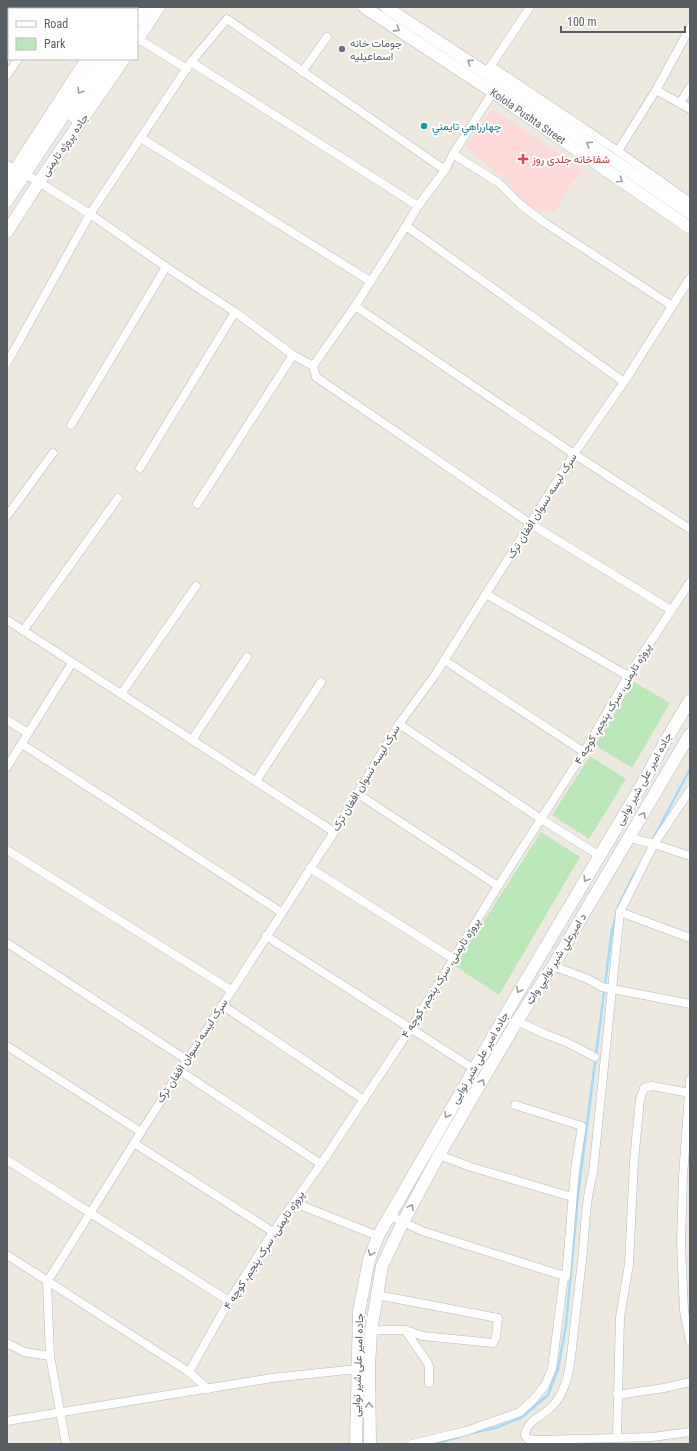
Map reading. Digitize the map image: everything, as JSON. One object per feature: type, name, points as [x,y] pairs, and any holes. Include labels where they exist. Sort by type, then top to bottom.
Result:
[{"type":"main road","points":[[138,18],[145,7]]},
{"type":"main road","points":[[138,38],[159,7]]},
{"type":"main road","name":"Kolola Pushta Street","points":[[364,7],[493,92],[690,228]]},
{"type":"main road","points":[[386,7],[489,70],[690,213]]},
{"type":"main road","name":"جاده پروژه تایمنی","points":[[7,220],[24,174],[86,60]]},
{"type":"main road","name":"جاده پروژه تایمنی","points":[[7,201],[100,60]]},
{"type":"main road","name":"جاده پروژه تایمنی","points":[[7,232],[24,174],[111,60]]},
{"type":"main road","name":"جاده پروژه تایمنی","points":[[7,182],[24,174],[123,60]]},
{"type":"main road","name":"جاده امیر علی شیر نوایی","points":[[356,1444],[359,1311],[369,1260],[378,1236],[391,1216],[555,930],[643,783],[664,742],[690,700]]},
{"type":"main road","name":"د امیرعلي شیر نوايي واټ","points":[[370,1444],[369,1367],[371,1332],[382,1266],[403,1222],[439,1155],[517,1021],[630,838],[690,734]]},
{"type":"street","points":[[530,7],[489,70],[618,152],[690,202]]},
{"type":"street","points":[[7,362],[90,214],[189,65],[227,19],[445,170]]},
{"type":"street","points":[[618,152],[656,90],[690,28]]},
{"type":"street","points":[[302,72],[327,37]]},
{"type":"street","points":[[138,40],[189,65],[418,206]]},
{"type":"street","points":[[7,76],[17,60]]},
{"type":"street","points":[[680,103],[690,87]]},
{"type":"street","points":[[656,90],[690,109]]},
{"type":"street","points":[[313,366],[355,306],[418,206],[445,170],[453,154],[493,92]]},
{"type":"street","points":[[141,138],[370,281]]},
{"type":"street","points":[[453,154],[499,183],[521,205],[545,223],[672,306]]},
{"type":"street","points":[[24,174],[90,214],[166,267],[235,312],[293,355],[313,366],[316,378],[530,524],[671,610]]},
{"type":"street","points":[[406,226],[624,382]]},
{"type":"street","points":[[71,425],[166,267]]},
{"type":"street","name":"سرک لیسه نسوان افغان‌ ترک","points":[[47,1282],[134,1142],[358,794],[399,724],[435,675],[574,454],[624,382],[690,278]]},
{"type":"street","points":[[355,306],[574,454],[690,529]]},
{"type":"street","points":[[140,468],[235,312]]},
{"type":"street","points":[[198,504],[293,355]]},
{"type":"street","points":[[7,516],[53,454]]},
{"type":"street","points":[[23,631],[118,498]]},
{"type":"street","name":"پروژه تایمنی، سرک پنجم، کوچه ۴","points":[[189,1372],[229,1301],[273,1232],[321,1164],[411,1028],[498,886],[584,752],[628,676],[690,582]]},
{"type":"street","points":[[121,694],[196,586]]},
{"type":"street","points":[[486,594],[628,676]]},
{"type":"street","points":[[7,620],[334,832]]},
{"type":"street","points":[[192,740],[247,657]]},
{"type":"street","points":[[444,660],[584,752]]},
{"type":"street","points":[[7,767],[72,663]]},
{"type":"street","points":[[256,781],[320,682]]},
{"type":"street","points":[[7,720],[28,733]]},
{"type":"street","points":[[399,724],[541,819],[600,856]]},
{"type":"street","points":[[22,744],[281,912]]},
{"type":"street","points":[[690,790],[651,843],[620,912],[593,1173],[588,1193],[580,1280],[567,1378],[555,1404],[526,1427],[525,1435],[528,1438],[538,1440],[652,1437],[690,1432]]},
{"type":"street","points":[[358,794],[498,886]]},
{"type":"street","points":[[630,838],[651,843],[690,856]]},
{"type":"street","points":[[7,850],[232,990]]},
{"type":"street","points":[[310,868],[454,959]]},
{"type":"street","points":[[620,912],[690,938]]},
{"type":"street","points":[[266,936],[474,1069]]},
{"type":"street","points":[[7,944],[187,1060]]},
{"type":"street","points":[[552,966],[588,979],[602,987],[690,1004]]},
{"type":"street","points":[[222,1005],[364,1100]]},
{"type":"street","points":[[517,1021],[566,1042],[595,1057]]},
{"type":"street","points":[[7,1046],[141,1132]]},
{"type":"street","points":[[180,1072],[321,1164]]},
{"type":"street","points":[[690,1080],[683,1176],[681,1244],[684,1311],[690,1341]]},
{"type":"street","points":[[617,1437],[620,1317],[629,1264],[634,1161],[640,1099],[644,1088],[652,1086],[689,1093]]},
{"type":"street","points":[[412,1444],[466,1431],[520,1412],[533,1400],[545,1385],[552,1369],[564,1276],[566,1277],[572,1197],[582,1126],[515,1105]]},
{"type":"street","points":[[134,1142],[273,1232]]},
{"type":"street","points":[[439,1155],[470,1167],[572,1197]]},
{"type":"street","points":[[7,1160],[229,1301]]},
{"type":"street","points":[[294,1202],[378,1236]]},
{"type":"street","points":[[391,1216],[422,1231],[564,1276]]},
{"type":"street","points":[[7,1255],[189,1372],[208,1389]]},
{"type":"street","points":[[47,1282],[50,1356],[66,1444]]},
{"type":"street","points":[[371,1332],[384,1330],[405,1330],[423,1336],[493,1343],[496,1337],[498,1318],[377,1295]]},
{"type":"street","points":[[405,1330],[425,1359],[428,1366],[429,1383]]},
{"type":"street","points":[[7,1343],[24,1352],[50,1356]]},
{"type":"street","points":[[7,1421],[305,1374],[357,1369]]},
{"type":"street","points":[[617,1395],[664,1388],[690,1382]]},
{"type":"shaded area","name":"شفاخانه جلدی روز","points":[[492,109],[583,170],[576,181],[573,180],[555,211],[539,211],[521,202],[515,196],[511,184],[466,147]]},
{"type":"green space","points":[[634,682],[670,703],[632,768],[595,745]]},
{"type":"green space","points":[[590,756],[626,779],[589,839],[552,815]]},
{"type":"green space","points":[[541,832],[580,857],[499,995],[455,966]]},
{"type":"waterway","points":[[653,839],[690,769]]},
{"type":"waterway","points":[[618,907],[635,872]]},
{"type":"waterway","points":[[471,1433],[495,1428],[521,1418],[548,1395],[558,1369],[566,1325],[578,1195],[612,930],[616,916]]},
{"type":"waterway","points":[[434,1444],[459,1437]]},
{"type":"place","name":"جومات خانه اسماعيليه","points":[[342,49]]},
{"type":"place","name":"چهارراهي تايمني","points":[[424,126]]},
{"type":"place","name":"شفاخانه جلدی روز","points":[[523,159]]}]
